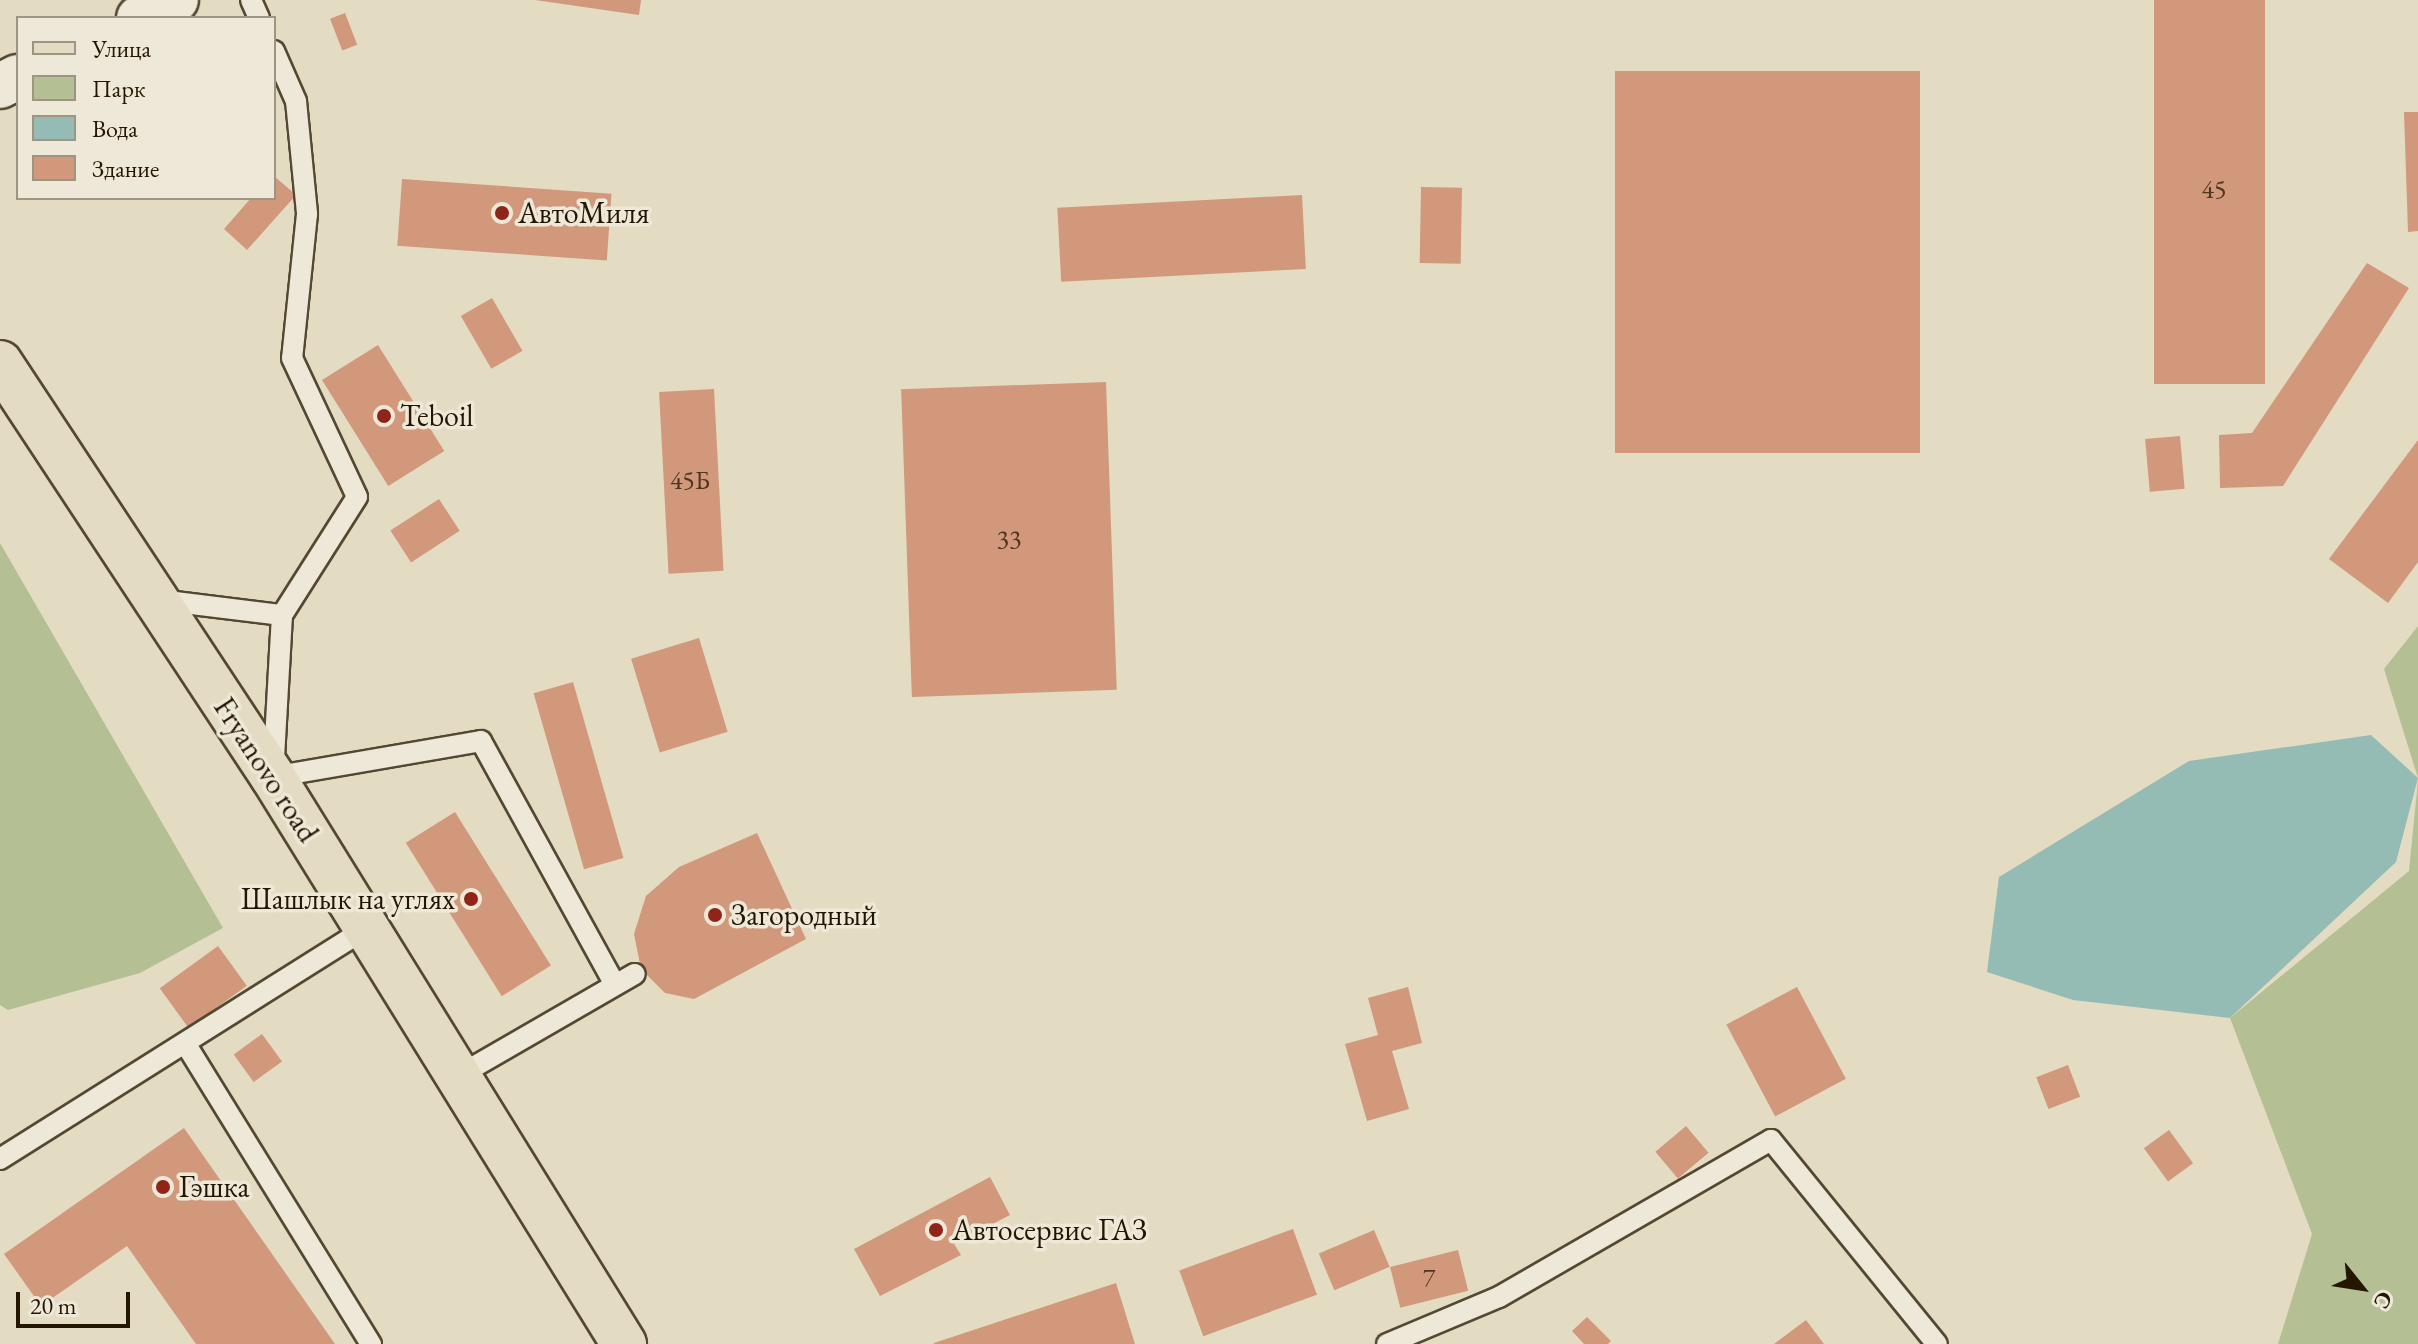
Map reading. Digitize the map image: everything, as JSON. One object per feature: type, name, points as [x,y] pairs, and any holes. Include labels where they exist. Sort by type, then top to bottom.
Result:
[{"type":"main road","name":"Fryanovo road","points":[[0,363],[273,777],[624,1344]]},
{"type":"street","points":[[143,16],[176,0]]},
{"type":"lane","points":[[276,56],[296,101],[307,214],[292,358],[357,497],[282,615],[273,777],[481,741],[615,985]]},
{"type":"lane","points":[[153,599],[282,615]]},
{"type":"lane","points":[[0,1159],[367,928]]},
{"type":"lane","points":[[458,1076],[635,974]]},
{"type":"lane","points":[[185,1043],[371,1344]]},
{"type":"lane","points":[[1387,1344],[1499,1297],[1771,1140],[1937,1344]]},
{"type":"green space","points":[[0,543],[223,928],[140,973],[8,1010],[0,1005]]},
{"type":"green space","points":[[2418,626],[2418,778],[2384,669]]},
{"type":"green space","points":[[2418,780],[2418,1344],[2278,1344],[2312,1234],[2230,1018],[2409,871]]},
{"type":"water","points":[[2371,735],[2418,778],[2396,862],[2230,1018],[2073,1000],[1987,972],[1999,877],[2189,761]]},
{"type":"building","points":[[535,0],[641,0],[639,15]]},
{"type":"building","points":[[2154,0],[2265,0],[2265,384],[2154,384]]},
{"type":"building","points":[[345,13],[357,45],[342,50],[330,19]]},
{"type":"building","points":[[1615,71],[1920,71],[1920,453],[1615,453]]},
{"type":"building","points":[[2404,112],[2418,112],[2418,231],[2408,232]]},
{"type":"building","points":[[276,178],[296,195],[247,250],[224,229],[249,200],[276,200]]},
{"type":"building","points":[[402,179],[611,194],[607,260],[397,246]]},
{"type":"building","points":[[1421,187],[1462,188],[1461,264],[1420,263]]},
{"type":"building","points":[[1302,195],[1306,269],[1061,282],[1057,208]]},
{"type":"building","points":[[2367,263],[2409,288],[2283,486],[2220,488],[2219,435],[2252,433]]},
{"type":"building","points":[[492,298],[522,351],[491,369],[461,316]]},
{"type":"building","name":"Teboil","points":[[378,345],[444,451],[388,486],[322,380]]},
{"type":"building","points":[[1106,382],[1117,690],[912,697],[901,389]]},
{"type":"building","points":[[714,389],[724,571],[669,574],[659,392]]},
{"type":"building","points":[[2180,436],[2185,489],[2150,492],[2145,439]]},
{"type":"building","points":[[2418,440],[2418,562],[2388,603],[2329,559]]},
{"type":"building","points":[[439,499],[460,531],[411,562],[390,531]]},
{"type":"building","points":[[699,638],[728,732],[660,752],[631,659]]},
{"type":"building","points":[[573,682],[623,858],[584,869],[534,693]]},
{"type":"building","points":[[455,812],[551,965],[502,996],[406,843]]},
{"type":"building","points":[[757,833],[806,939],[694,999],[665,993],[641,969],[634,934],[646,896],[679,867]]},
{"type":"building","points":[[218,946],[247,986],[189,1028],[160,988]]},
{"type":"building","points":[[1408,987],[1422,1043],[1392,1051],[1409,1109],[1367,1121],[1345,1044],[1378,1035],[1368,998]]},
{"type":"building","points":[[1797,987],[1846,1079],[1775,1116],[1726,1025]]},
{"type":"building","points":[[262,1034],[282,1062],[254,1082],[234,1055]]},
{"type":"building","points":[[2068,1065],[2080,1097],[2048,1109],[2036,1077]]},
{"type":"building","points":[[1686,1126],[1708,1153],[1678,1179],[1655,1152]]},
{"type":"building","name":"Гэшка","points":[[184,1128],[335,1344],[196,1344],[127,1246],[41,1306],[4,1254]]},
{"type":"building","points":[[2169,1130],[2193,1163],[2168,1181],[2144,1148]]},
{"type":"building","name":"Автосервис ГАЗ","points":[[990,1177],[1010,1215],[954,1244],[961,1255],[880,1296],[854,1249]]},
{"type":"building","points":[[1293,1229],[1317,1295],[1203,1336],[1179,1270]]},
{"type":"building","points":[[1374,1230],[1390,1267],[1334,1290],[1319,1253]]},
{"type":"building","points":[[1458,1250],[1468,1291],[1400,1308],[1390,1267]]},
{"type":"building","name":"Автосервис ГАЗ","points":[[1116,1283],[1135,1344],[934,1344],[934,1343]]},
{"type":"building","points":[[1587,1317],[1611,1341],[1608,1344],[1584,1344],[1572,1331]]},
{"type":"building","points":[[1806,1320],[1824,1344],[1774,1344]]},
{"type":"place","name":"АвтоМиля","points":[[502,213]]},
{"type":"place","name":"Teboil","points":[[384,416]]},
{"type":"place","name":"Шашлык на углях","points":[[471,899]]},
{"type":"place","name":"Загородный","points":[[715,915]]},
{"type":"place","name":"Гэшка","points":[[163,1187]]},
{"type":"place","name":"Автосервис ГАЗ","points":[[936,1230]]}]
